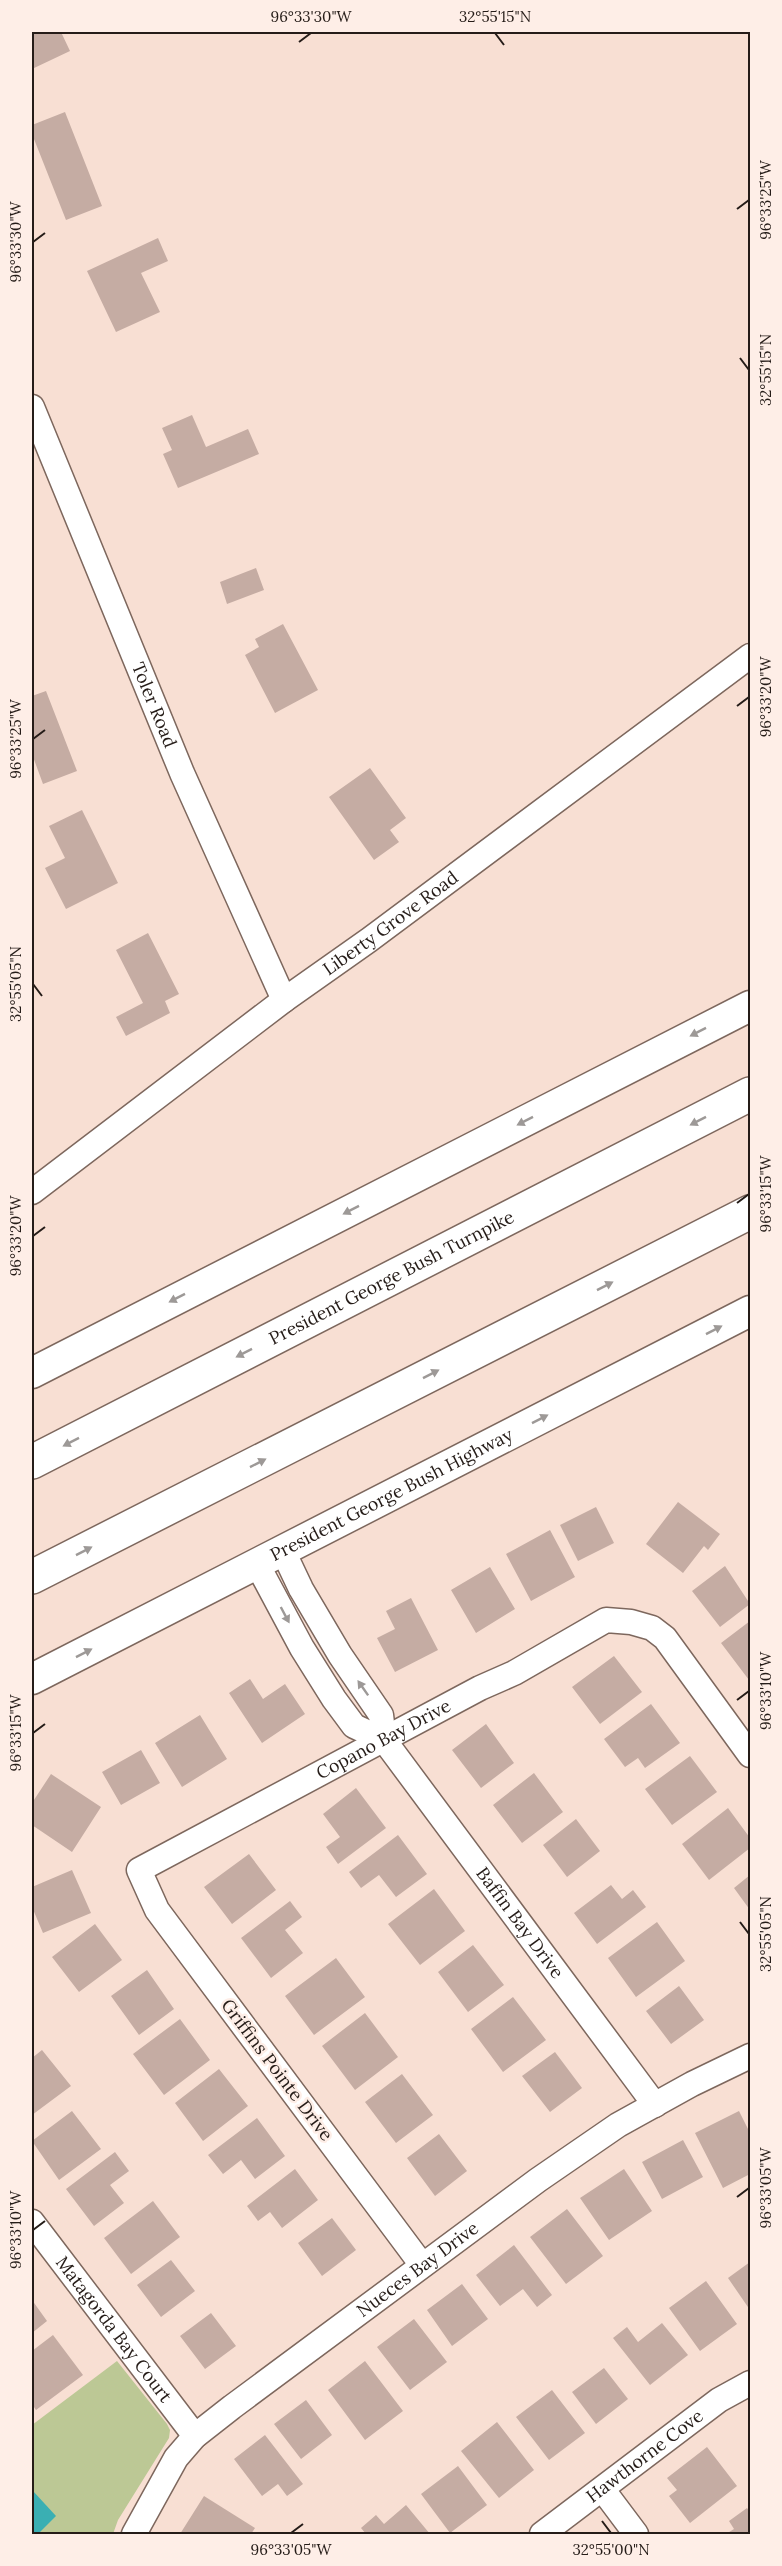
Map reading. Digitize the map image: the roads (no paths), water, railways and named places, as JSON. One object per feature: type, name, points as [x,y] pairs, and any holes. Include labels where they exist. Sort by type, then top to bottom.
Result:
[{"type":"highway","name":"President George Bush Turnpike","points":[[32,1462],[750,1094]]},
{"type":"highway","points":[[32,1577],[750,1212]]},
{"type":"main road","points":[[32,1373],[750,1006]]},
{"type":"main road","name":"President George Bush Highway","points":[[32,1679],[750,1311]]},
{"type":"street","name":"Toler Road","points":[[32,407],[182,773],[284,1000]]},
{"type":"street","name":"Liberty Grove Road","points":[[32,1192],[284,1000],[369,940],[750,657]]},
{"type":"street","name":"Baffin Bay Drive","points":[[270,1557],[301,1589],[340,1655],[381,1715],[384,1740],[655,2105]]},
{"type":"street","name":"Copano Bay Drive","points":[[139,1870],[480,1688],[524,1668],[606,1620],[631,1622],[652,1628],[665,1638],[750,1755]]},
{"type":"street","name":"Griffins Pointe Drive","points":[[139,1870],[157,1911],[422,2265]]},
{"type":"street","name":"Nueces Bay Drive","points":[[134,2535],[176,2458],[195,2436],[422,2265],[556,2168],[618,2126],[692,2084],[750,2056]]},
{"type":"street","name":"Matagorda Bay Court","points":[[32,2222],[195,2436]]},
{"type":"street","name":"Hawthorne Cove","points":[[542,2535],[719,2400],[750,2383]]},
{"type":"street","points":[[603,2490],[636,2535]]},
{"type":"water","points":[[33,2491],[56,2516],[38,2534],[32,2534]]}]
